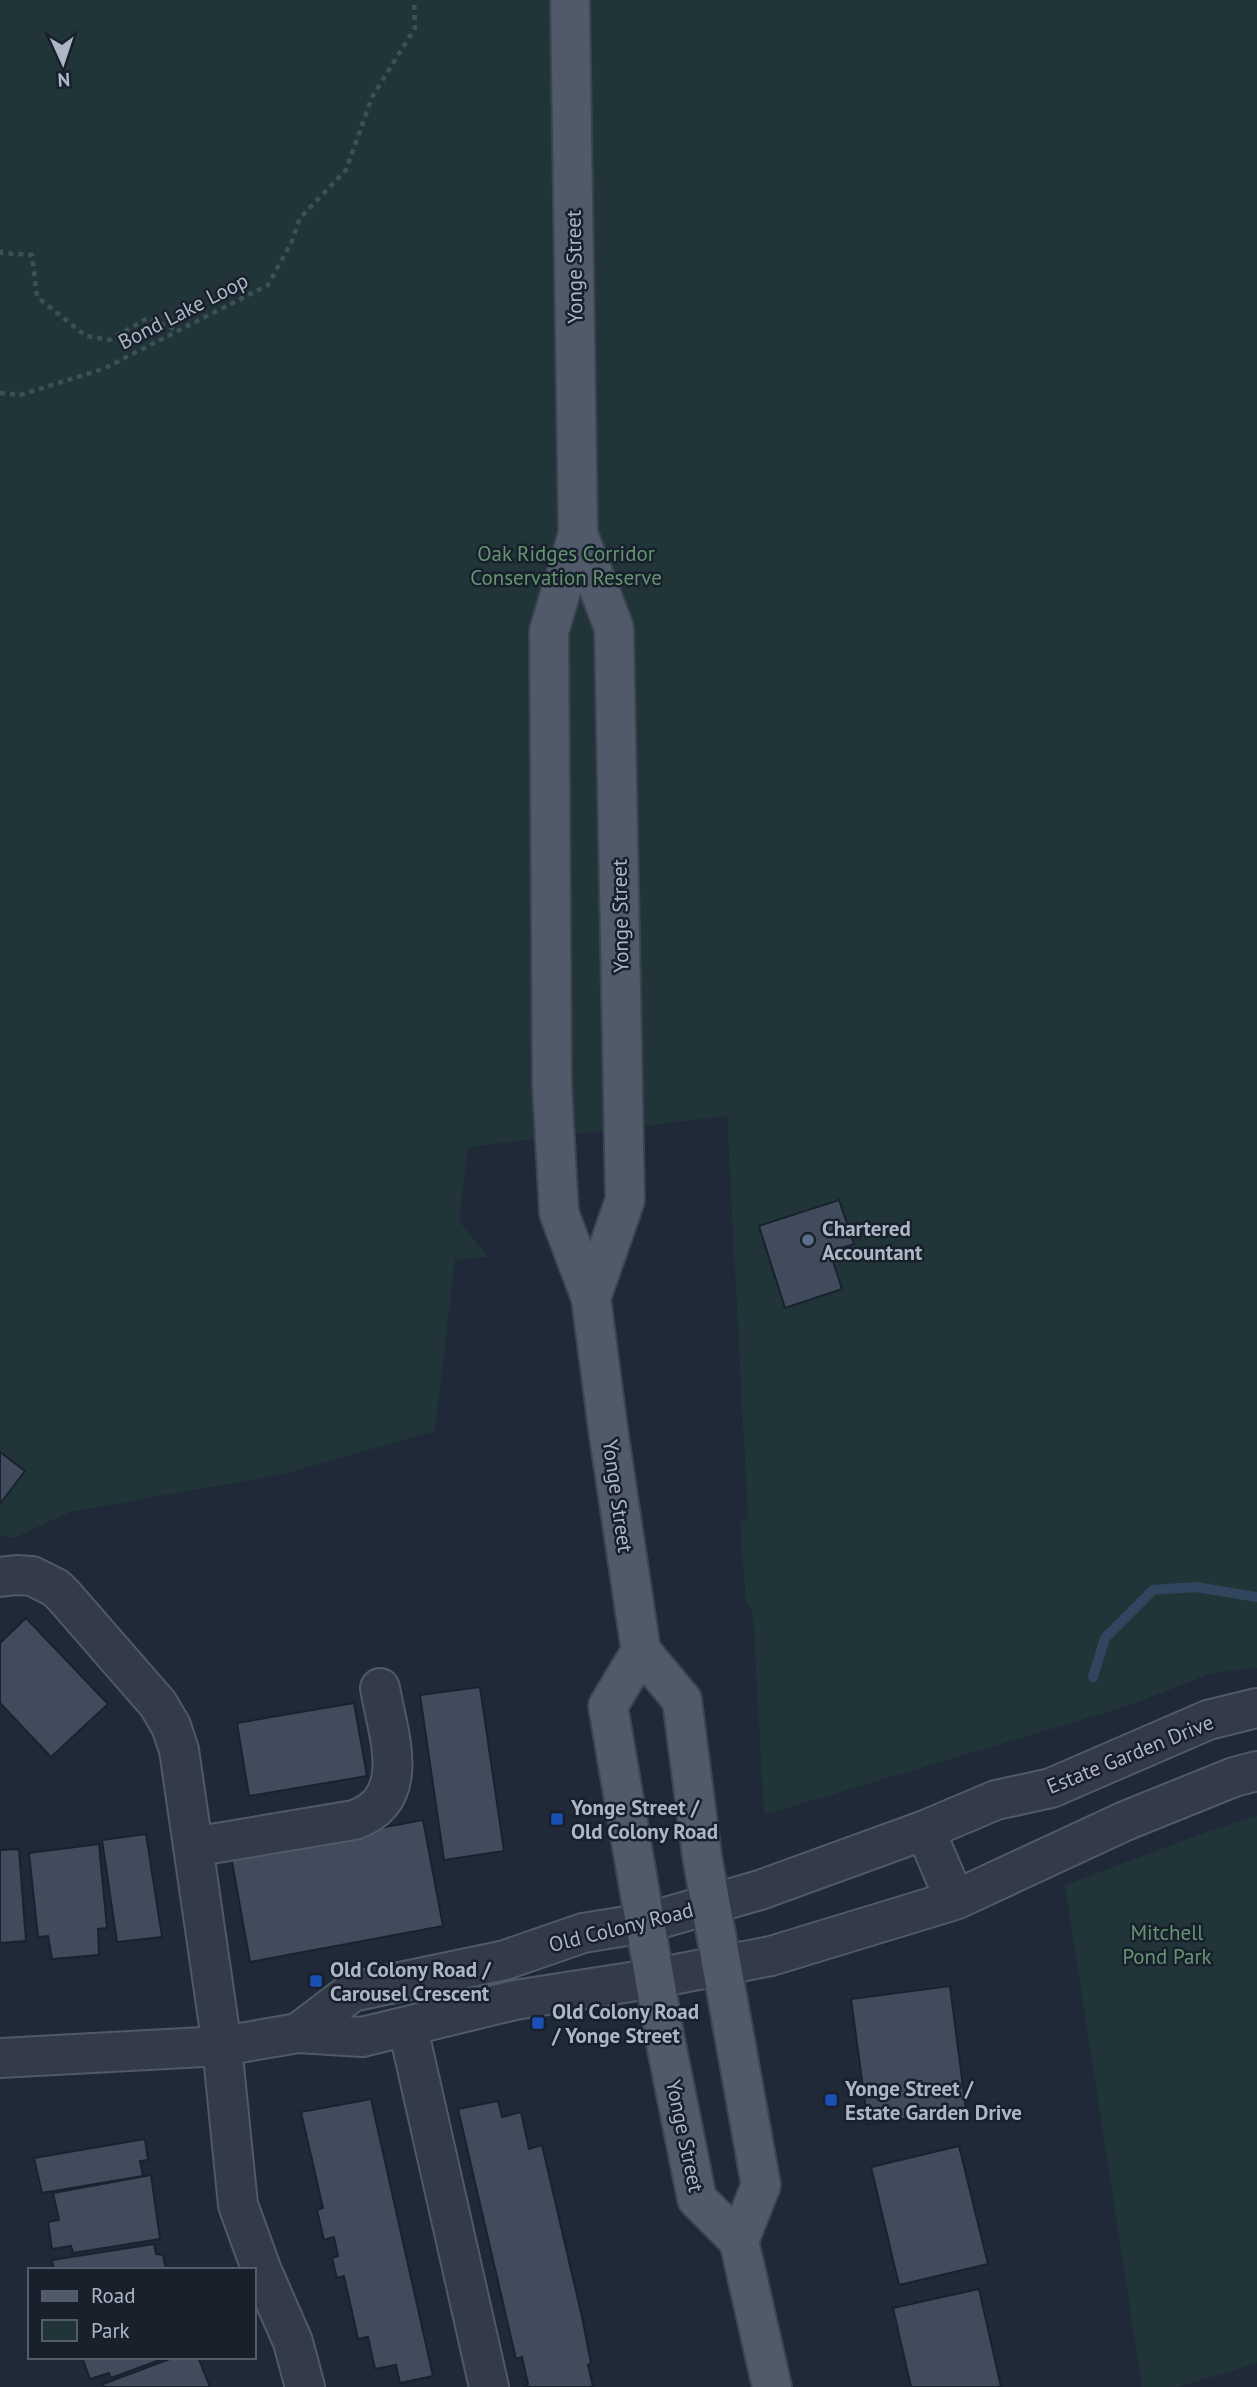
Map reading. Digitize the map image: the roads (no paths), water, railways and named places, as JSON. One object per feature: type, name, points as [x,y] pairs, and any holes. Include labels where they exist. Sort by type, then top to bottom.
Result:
[{"type":"main road","name":"Yonge Street","points":[[570,0],[578,534],[550,631],[552,1085],[559,1213],[592,1298],[640,1651],[608,1706],[664,2034],[697,2199],[739,2241]]},
{"type":"main road","name":"Yonge Street","points":[[578,534],[614,628],[625,1200],[592,1298]]},
{"type":"main road","points":[[640,1651],[682,1700],[710,1905],[761,2185],[739,2241],[772,2387]]},
{"type":"street","points":[[0,1577],[16,1574],[32,1576],[57,1588],[163,1711],[177,1741],[222,2046],[239,2206],[262,2271],[292,2342],[305,2387]]},
{"type":"street","points":[[193,1847],[354,1820],[374,1810],[388,1792],[393,1775],[380,1688]]},
{"type":"street","name":"Estate Garden Drive","points":[[710,1905],[760,1890],[925,1830],[996,1800],[1051,1788],[1208,1720],[1257,1708]]},
{"type":"street","points":[[656,1978],[771,1956],[956,1900],[1125,1821],[1234,1777],[1257,1771]]},
{"type":"street","points":[[925,1830],[956,1900]]},
{"type":"street","name":"Old Colony Road","points":[[298,2033],[352,1993],[505,1960],[583,1933],[645,1923],[710,1905]]},
{"type":"street","name":"Old Colony Road","points":[[0,2058],[222,2046],[298,2033],[362,2037],[515,2000],[656,1978]]},
{"type":"street","points":[[408,2028],[489,2387]]},
{"type":"waterway","points":[[1093,1677],[1105,1638],[1153,1590],[1196,1587],[1257,1597]]},
{"type":"place","name":"Chartered Accountant","points":[[808,1240]]},
{"type":"place","name":"Yonge Street / Old Colony Road","points":[[557,1819]]},
{"type":"place","name":"Old Colony Road / Carousel Crescent","points":[[316,1981]]},
{"type":"place","name":"Old Colony Road / Yonge Street","points":[[538,2023]]},
{"type":"place","name":"Yonge Street / Estate Garden Drive","points":[[831,2100]]},
{"type":"park label","name":"Oak Ridges Corridor Conservation Reserve","points":[[566,565]]},
{"type":"park label","name":"Mitchell Pond Park","points":[[1167,1944]]}]
